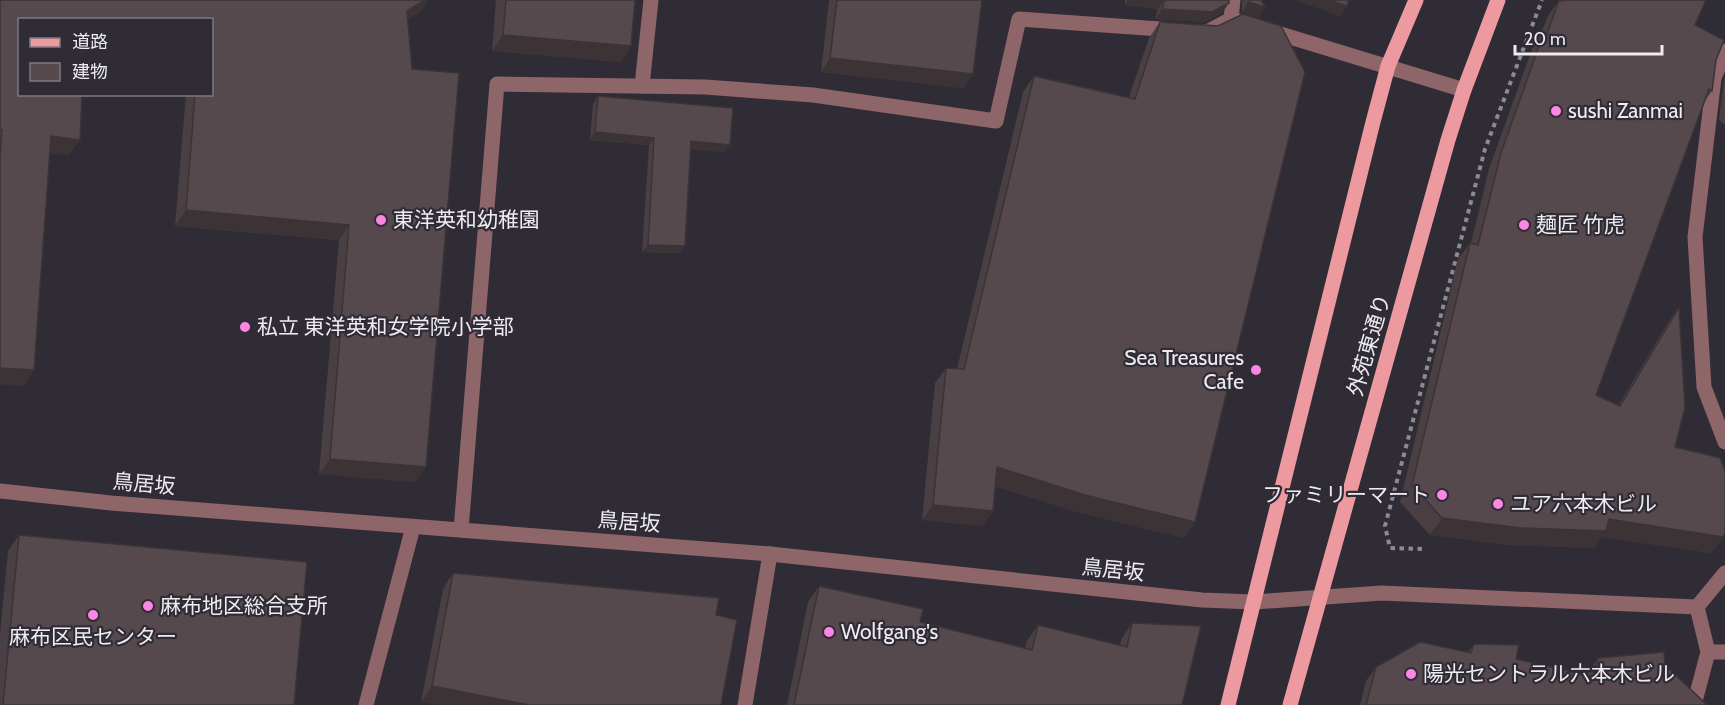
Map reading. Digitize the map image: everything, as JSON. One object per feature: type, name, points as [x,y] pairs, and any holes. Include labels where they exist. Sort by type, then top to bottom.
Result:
[{"type":"main road","points":[[1228,705],[1373,122],[1388,66],[1416,0]]},
{"type":"main road","name":"外苑東通り","points":[[1290,705],[1444,151],[1498,0]]},
{"type":"street","points":[[642,86],[651,0]]},
{"type":"street","points":[[1231,19],[1233,0]]},
{"type":"street","points":[[461,530],[497,84],[705,87],[813,95],[996,121],[1019,19],[1206,32],[1231,19],[1464,90]]},
{"type":"street","points":[[1725,51],[1714,78],[1695,237],[1704,387],[1725,442]]},
{"type":"street","name":"鳥居坂","points":[[0,491],[111,503],[770,554],[1191,599],[1254,602],[1382,593],[1696,607]]},
{"type":"street","points":[[366,705],[413,526]]},
{"type":"street","points":[[745,705],[770,554]]},
{"type":"street","points":[[1694,705],[1708,652],[1696,607],[1725,573]]},
{"type":"street","points":[[1708,652],[1725,652]]},
{"type":"path","points":[[1422,549],[1390,548],[1385,526],[1485,149],[1542,0]]},
{"type":"building","points":[[0,0],[425,0],[407,11],[412,69],[459,73],[426,467],[330,459],[349,225],[186,210],[195,96],[213,96],[213,18],[18,18],[18,96],[82,96],[80,140],[51,136],[34,370],[0,368],[2,130],[0,130]]},
{"type":"building","points":[[506,0],[635,0],[631,46],[503,35]]},
{"type":"building","points":[[837,0],[982,0],[973,74],[830,58]]},
{"type":"building","points":[[1165,0],[1229,0],[1229,3],[1212,12],[1162,9]]},
{"type":"building","points":[[1249,0],[1261,0],[1265,7],[1248,2]]},
{"type":"building","points":[[1329,0],[1349,0],[1347,6]]},
{"type":"building","points":[[1559,0],[1706,0],[1695,25],[1724,40],[1716,60],[1712,91],[1709,89],[1596,395],[1620,406],[1679,307],[1685,408],[1675,447],[1720,458],[1725,471],[1725,533],[1723,537],[1609,519],[1606,531],[1521,528],[1442,518],[1412,485],[1470,243],[1478,245],[1501,153],[1544,32],[1547,34]]},
{"type":"building","points":[[1243,14],[1281,26],[1305,72],[1195,522],[1085,495],[997,467],[993,511],[933,505],[946,368],[964,369],[1034,76],[1135,99],[1160,22],[1218,26]]},
{"type":"building","points":[[598,96],[733,108],[730,145],[691,141],[685,246],[648,245],[654,138],[595,132]]},
{"type":"building","name":"麻布地区総合支所","points":[[19,535],[307,562],[294,705],[3,705]]},
{"type":"building","points":[[453,573],[719,598],[716,615],[737,620],[721,705],[529,705],[432,686]]},
{"type":"building","points":[[819,586],[923,609],[920,622],[1032,650],[1038,625],[1127,647],[1132,623],[1201,626],[1182,705],[794,705]]},
{"type":"building","points":[[1420,642],[1471,653],[1474,644],[1519,645],[1516,659],[1594,677],[1598,658],[1664,652],[1665,665],[1707,705],[1366,705],[1376,667]]},
{"type":"place","name":"sushi Zanmai","points":[[1556,111]]},
{"type":"place","name":"東洋英和幼稚園","points":[[381,220]]},
{"type":"place","name":"麺匠 竹虎","points":[[1524,225]]},
{"type":"place","name":"私立 東洋英和女学院小学部","points":[[245,327]]},
{"type":"place","name":"Sea Treasures Cafe","points":[[1256,370]]},
{"type":"place","name":"ファミリーマート","points":[[1442,495]]},
{"type":"place","name":"ユア六本木ビル","points":[[1498,504]]},
{"type":"place","name":"麻布地区総合支所","points":[[148,606]]},
{"type":"place","name":"麻布区民センター","points":[[93,615]]},
{"type":"place","name":"Wolfgang's","points":[[829,632]]},
{"type":"place","name":"陽光セントラル六本木ビル","points":[[1411,674]]}]
